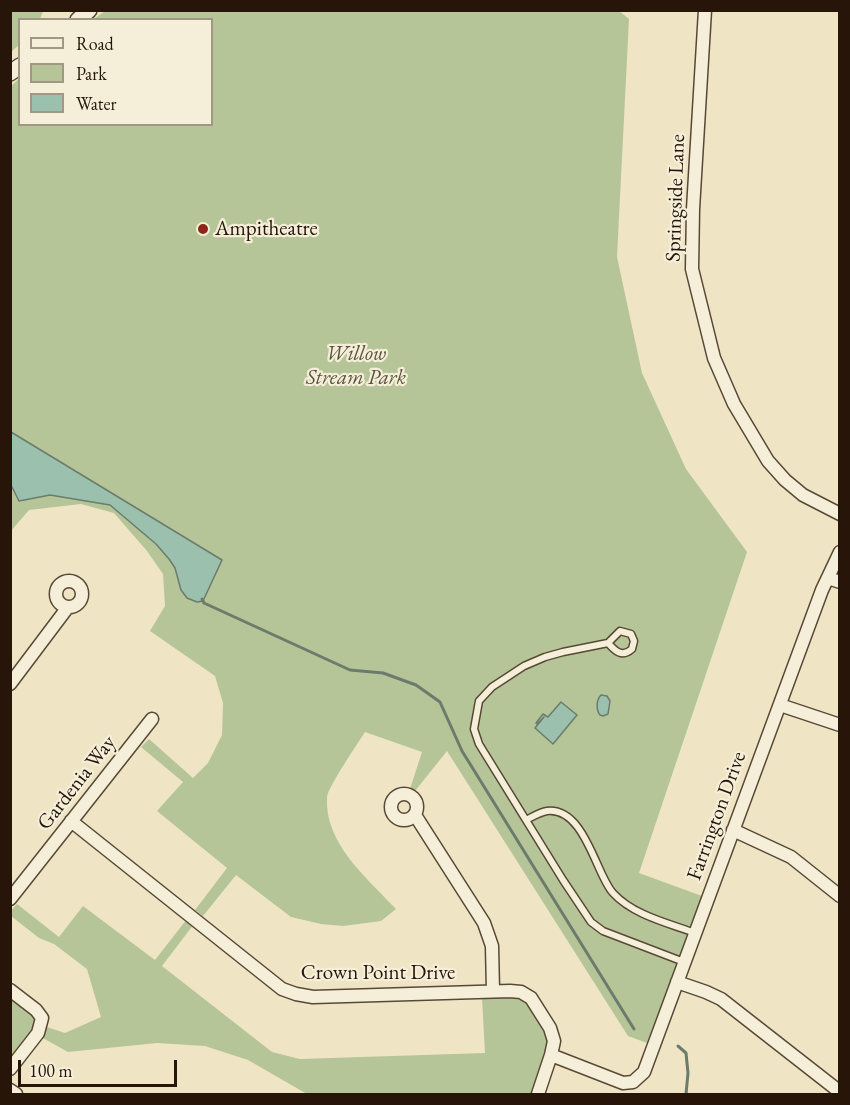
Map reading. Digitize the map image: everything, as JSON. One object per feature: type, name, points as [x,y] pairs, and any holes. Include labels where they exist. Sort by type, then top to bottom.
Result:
[{"type":"street","name":"Springside Lane","points":[[705,10],[693,209],[692,269],[714,358],[734,405],[768,461],[803,495],[840,514]]},
{"type":"street","name":"Farrington Drive","points":[[552,1055],[623,1083],[633,1082],[644,1072],[780,705],[834,580],[840,552]]},
{"type":"street","points":[[10,684],[68,607]]},
{"type":"street","points":[[780,705],[840,725]]},
{"type":"street","name":"Gardenia Way","points":[[13,891],[152,719]]},
{"type":"street","points":[[415,815],[483,923],[492,946],[493,991]]},
{"type":"street","name":"Crown Point Drive","points":[[71,821],[282,989],[313,997],[521,992],[531,998],[550,1028],[554,1041],[552,1055]]},
{"type":"street","points":[[733,830],[791,857],[840,896]]},
{"type":"street","points":[[677,982],[721,999],[840,1092]]},
{"type":"street","points":[[10,990],[36,1010],[42,1018],[38,1033],[10,1069]]},
{"type":"street","points":[[538,1095],[552,1055]]},
{"type":"street","points":[[10,1090],[16,1095]]},
{"type":"lane","points":[[608,643],[563,652],[524,666],[492,687],[479,701],[474,729],[479,744],[591,922],[603,931],[684,962]]},
{"type":"lane","points":[[526,820],[547,811],[556,812],[568,818],[589,844],[612,892],[640,912],[695,933]]},
{"type":"green space","points":[[11,10],[43,11],[40,18],[18,18],[18,46],[11,52]]},
{"type":"green space","name":"Willow Stream Park","points":[[105,11],[619,11],[629,19],[617,257],[642,373],[686,469],[747,552],[639,873],[702,896],[647,1043],[628,1036],[447,751],[415,791],[410,789],[422,752],[365,732],[327,797],[332,830],[340,844],[361,872],[396,909],[381,921],[343,926],[291,917],[236,875],[203,916],[195,910],[227,868],[157,811],[183,782],[141,747],[149,739],[193,778],[208,763],[222,735],[223,703],[215,676],[150,631],[165,606],[163,574],[147,551],[114,513],[81,504],[29,510],[11,531],[11,86],[18,80],[18,126],[213,126],[213,18],[95,18]]},
{"type":"green space","points":[[17,904],[59,937],[83,906],[155,960],[187,919],[194,924],[162,966],[272,1052],[300,1059],[485,1053],[482,998],[515,997],[527,1000],[548,1033],[550,1043],[533,1094],[307,1094],[248,1060],[205,1046],[157,1043],[68,1052],[41,1037],[47,1027],[65,1033],[101,1017],[87,969],[54,944],[39,938],[11,916],[10,912]]},
{"type":"green space","points":[[10,993],[41,1016],[36,1028],[10,1061]]},
{"type":"water","points":[[11,432],[222,560],[203,601],[197,602],[187,598],[181,590],[175,568],[169,559],[156,544],[110,505],[50,495],[19,501],[11,485]]},
{"type":"water","points":[[601,695],[607,696],[610,701],[608,714],[603,716],[597,708]]},
{"type":"water","points":[[561,702],[577,715],[553,744],[535,728],[544,717],[536,723],[543,714],[548,717]]},
{"type":"waterway","points":[[202,599],[204,603],[350,670],[383,673],[416,685],[440,702],[462,751],[634,1029]]},
{"type":"waterway","points":[[678,1046],[686,1053],[688,1073],[686,1094]]},
{"type":"place","name":"Ampitheatre","points":[[203,229]]}]
